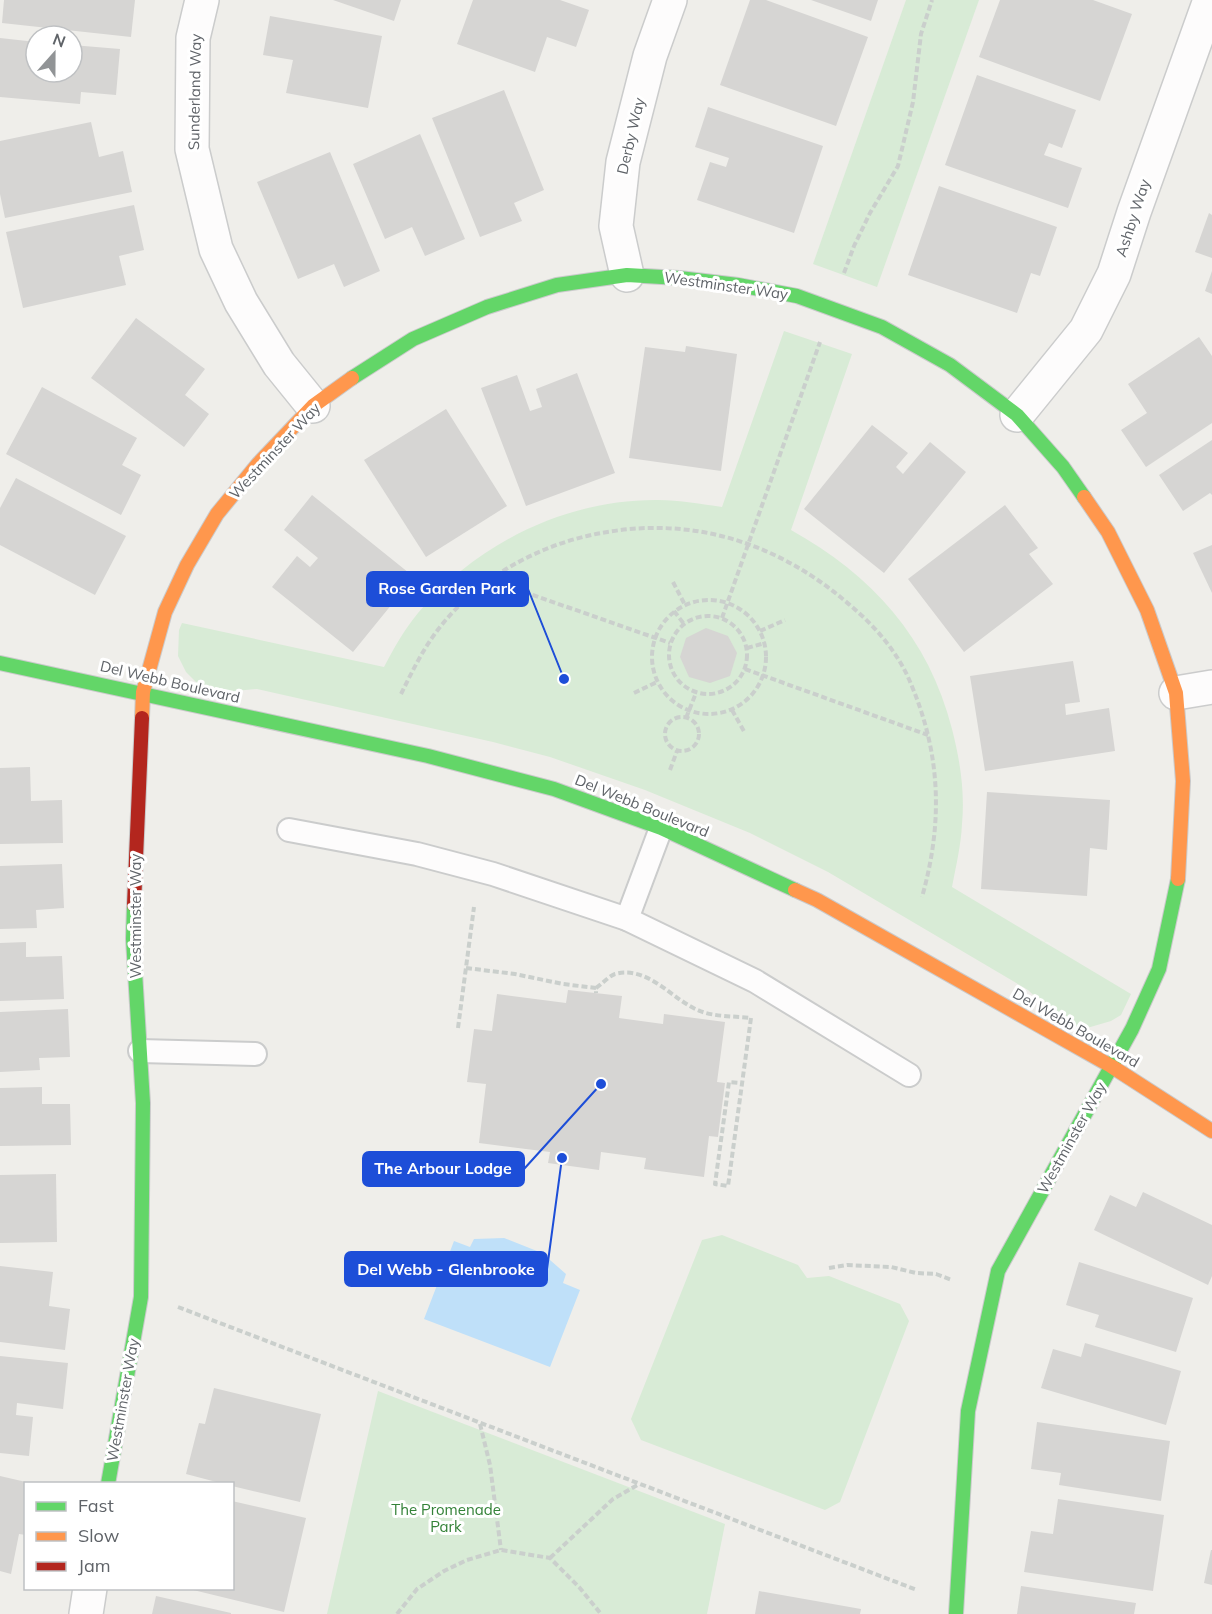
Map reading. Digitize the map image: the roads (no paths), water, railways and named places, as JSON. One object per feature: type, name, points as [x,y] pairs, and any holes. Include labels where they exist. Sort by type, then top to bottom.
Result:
[{"type":"street","name":"Sunderland Way","points":[[202,0],[193,38],[192,149],[216,249],[241,302],[274,355],[313,406]]},
{"type":"street","name":"Derby Way","points":[[627,275],[616,226],[623,162],[650,56],[670,0]]},
{"type":"street","name":"Ashby Way","points":[[1017,415],[1086,330],[1114,274],[1210,0]]},
{"type":"street","name":"Westminster Way","points":[[108,1482],[141,1297],[143,1103],[133,939],[143,692],[165,612],[187,565],[217,514],[258,464],[313,406],[413,339],[487,307],[557,285],[627,275],[726,283],[797,296],[882,327],[950,365],[1017,415],[1063,467],[1108,532],[1147,610],[1176,693],[1183,781],[1179,875],[1159,969],[1132,1029],[998,1270],[969,1411],[956,1614]]},
{"type":"street","name":"Del Webb Boulevard","points":[[0,663],[143,692],[428,756],[554,789],[661,828],[817,900],[1111,1066],[1212,1131]]},
{"type":"street","points":[[1176,693],[1212,687]]},
{"type":"street","points":[[86,1614],[90,1590]]},
{"type":"lane","points":[[627,919],[661,828]]},
{"type":"lane","points":[[289,830],[417,854],[493,874],[627,919],[755,981],[909,1075]]},
{"type":"lane","points":[[140,1051],[255,1054]]},
{"type":"water","points":[[504,1238],[542,1253],[566,1274],[563,1283],[580,1290],[550,1367],[424,1319],[454,1241],[470,1247],[474,1239]]},
{"type":"place","name":"Rose Garden Park","points":[[564,679]]},
{"type":"place","name":"The Arbour Lodge","points":[[601,1084]]},
{"type":"place","name":"Del Webb - Glenbrooke","points":[[562,1158]]},
{"type":"park label","name":"The Promenade Park","points":[[446,1518]]}]
